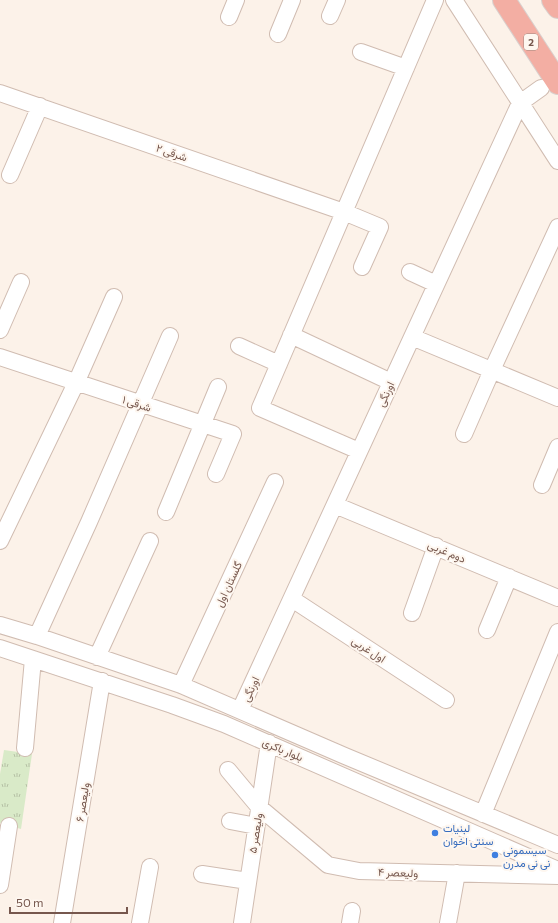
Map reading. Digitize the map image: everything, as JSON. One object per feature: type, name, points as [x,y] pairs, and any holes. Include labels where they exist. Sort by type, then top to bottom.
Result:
[{"type":"highway","name":"2","points":[[504,0],[550,86]]},
{"type":"highway","points":[[553,0],[558,7]]},
{"type":"street","points":[[229,17],[236,0]]},
{"type":"street","points":[[278,34],[292,0]]},
{"type":"street","points":[[330,16],[337,0]]},
{"type":"street","points":[[359,451],[260,408],[435,0]]},
{"type":"street","points":[[454,0],[558,161]]},
{"type":"street","points":[[361,52],[406,68]]},
{"type":"street","name":"اورنگی","points":[[240,710],[520,103],[550,86]]},
{"type":"street","name":"۲ شرقی","points":[[0,93],[344,212],[380,227],[362,267]]},
{"type":"street","points":[[10,175],[40,106]]},
{"type":"street","points":[[464,434],[558,227]]},
{"type":"street","points":[[410,272],[436,284]]},
{"type":"street","points":[[0,330],[20,282]]},
{"type":"street","points":[[0,541],[76,383],[114,297]]},
{"type":"street","points":[[291,335],[391,382]]},
{"type":"street","points":[[37,636],[89,522],[170,336]]},
{"type":"street","points":[[412,337],[558,398]]},
{"type":"street","points":[[239,346],[279,364]]},
{"type":"street","name":"۱ شرقی","points":[[0,358],[233,434],[216,474]]},
{"type":"street","points":[[166,512],[218,387]]},
{"type":"street","points":[[542,485],[558,447]]},
{"type":"street","name":"گلستان اول","points":[[181,685],[275,482]]},
{"type":"street","name":"دوم غربی","points":[[335,505],[558,598]]},
{"type":"street","points":[[97,657],[150,541]]},
{"type":"street","points":[[412,613],[436,546]]},
{"type":"street","points":[[486,630],[509,577]]},
{"type":"street","name":"اول غربی","points":[[292,599],[446,700]]},
{"type":"street","name":"بلوار باکری","points":[[0,625],[37,636],[181,685],[345,756],[558,845]]},
{"type":"street","points":[[483,814],[558,632]]},
{"type":"street","points":[[61,668],[67,647]]},
{"type":"street","name":"بلوار باکری","points":[[0,648],[180,707],[224,724],[558,870]]},
{"type":"street","points":[[25,748],[33,659]]},
{"type":"street","name":"ولیعصر ۶","points":[[62,923],[102,682]]},
{"type":"street","name":"ولیعصر ۵","points":[[242,923],[269,743]]},
{"type":"street","name":"ولیعصر ۴","points":[[228,770],[259,807],[328,865],[359,871],[558,876]]},
{"type":"street","points":[[230,821],[256,826]]},
{"type":"street","points":[[0,885],[9,826]]},
{"type":"street","points":[[140,923],[150,867]]},
{"type":"street","points":[[448,923],[456,873]]},
{"type":"street","points":[[202,874],[248,882]]},
{"type":"green space","points":[[4,750],[32,754],[21,829],[0,823],[0,774]]},
{"type":"place","name":"لبنیات سنتی اخوان","points":[[435,833]]},
{"type":"place","name":"سیسمونی نی نی مدرن","points":[[495,855]]}]
